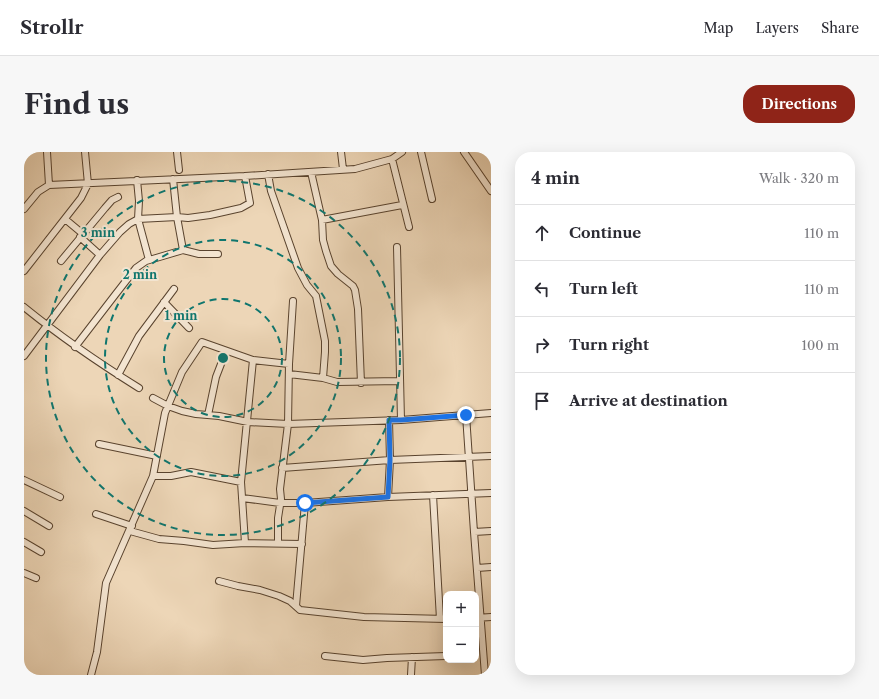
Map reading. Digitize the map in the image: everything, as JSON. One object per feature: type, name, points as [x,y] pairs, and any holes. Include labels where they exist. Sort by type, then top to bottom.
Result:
[{"type":"street","points":[[47,152],[49,186]]},
{"type":"street","points":[[24,271],[78,203],[88,184],[85,152]]},
{"type":"street","points":[[177,152],[179,170]]},
{"type":"street","points":[[341,152],[343,169]]},
{"type":"street","points":[[24,208],[38,192],[49,186],[355,169],[392,159],[402,152]]},
{"type":"street","points":[[421,152],[432,199]]},
{"type":"street","points":[[464,152],[491,191]]},
{"type":"street","points":[[392,159],[402,204],[409,227]]},
{"type":"street","points":[[312,172],[322,220],[323,245],[331,266],[338,274],[353,286],[355,290],[358,309],[361,383]]},
{"type":"street","points":[[268,174],[271,191],[298,268],[307,285],[316,296],[325,341],[323,378]]},
{"type":"street","points":[[24,356],[100,255],[129,224],[138,219],[177,217],[188,218],[210,215],[249,205],[250,203],[245,176]]},
{"type":"street","points":[[173,179],[177,217],[183,250]]},
{"type":"street","points":[[137,180],[139,201],[138,219],[148,260]]},
{"type":"street","points":[[61,261],[81,235],[112,200],[118,196]]},
{"type":"street","points":[[322,220],[402,204]]},
{"type":"street","points":[[65,219],[100,255]]},
{"type":"street","points":[[397,247],[401,420]]},
{"type":"street","points":[[75,347],[136,268],[148,260],[183,250],[199,254],[218,254]]},
{"type":"street","points":[[118,375],[139,336],[174,289]]},
{"type":"street","points":[[278,543],[280,489],[288,424],[289,364],[293,301]]},
{"type":"street","points":[[164,302],[189,328]]},
{"type":"street","points":[[24,307],[75,347],[139,388]]},
{"type":"street","points":[[91,675],[97,652],[106,583],[153,476],[165,413],[182,372],[202,342],[253,360],[289,364]]},
{"type":"street","points":[[208,415],[216,377],[226,351]]},
{"type":"street","points":[[246,543],[242,482],[253,360]]},
{"type":"street","points":[[289,374],[323,378],[337,382],[400,382]]},
{"type":"street","points":[[153,398],[182,411],[248,422],[288,424],[401,420],[491,413]]},
{"type":"street","points":[[466,415],[477,591]]},
{"type":"street","points":[[388,497],[390,460],[389,420]]},
{"type":"street","points":[[99,444],[157,456]]},
{"type":"street","points":[[282,468],[390,460],[491,456]]},
{"type":"street","points":[[153,476],[171,476],[191,472],[242,482]]},
{"type":"street","points":[[24,480],[60,497]]},
{"type":"street","points":[[242,498],[305,503],[388,497],[491,493]]},
{"type":"street","points":[[219,581],[260,590],[284,598],[300,610],[364,617],[443,619],[434,495]]},
{"type":"street","points":[[296,606],[305,503]]},
{"type":"street","points":[[24,511],[49,526]]},
{"type":"street","points":[[96,514],[159,539],[184,541],[213,546],[246,543],[302,544]]},
{"type":"street","points":[[474,532],[491,531]]},
{"type":"street","points":[[24,542],[41,552]]},
{"type":"street","points":[[477,568],[491,567]]},
{"type":"street","points":[[24,573],[36,578]]},
{"type":"street","points":[[479,618],[491,617]]},
{"type":"street","points":[[479,624],[484,656],[485,675]]},
{"type":"street","points":[[326,656],[363,660],[443,656]]},
{"type":"street","points":[[479,656],[484,656]]},
{"type":"street","points":[[411,675],[412,657]]},
{"type":"route","points":[[305,503],[388,497],[390,460],[389,420],[466,415]]}]
